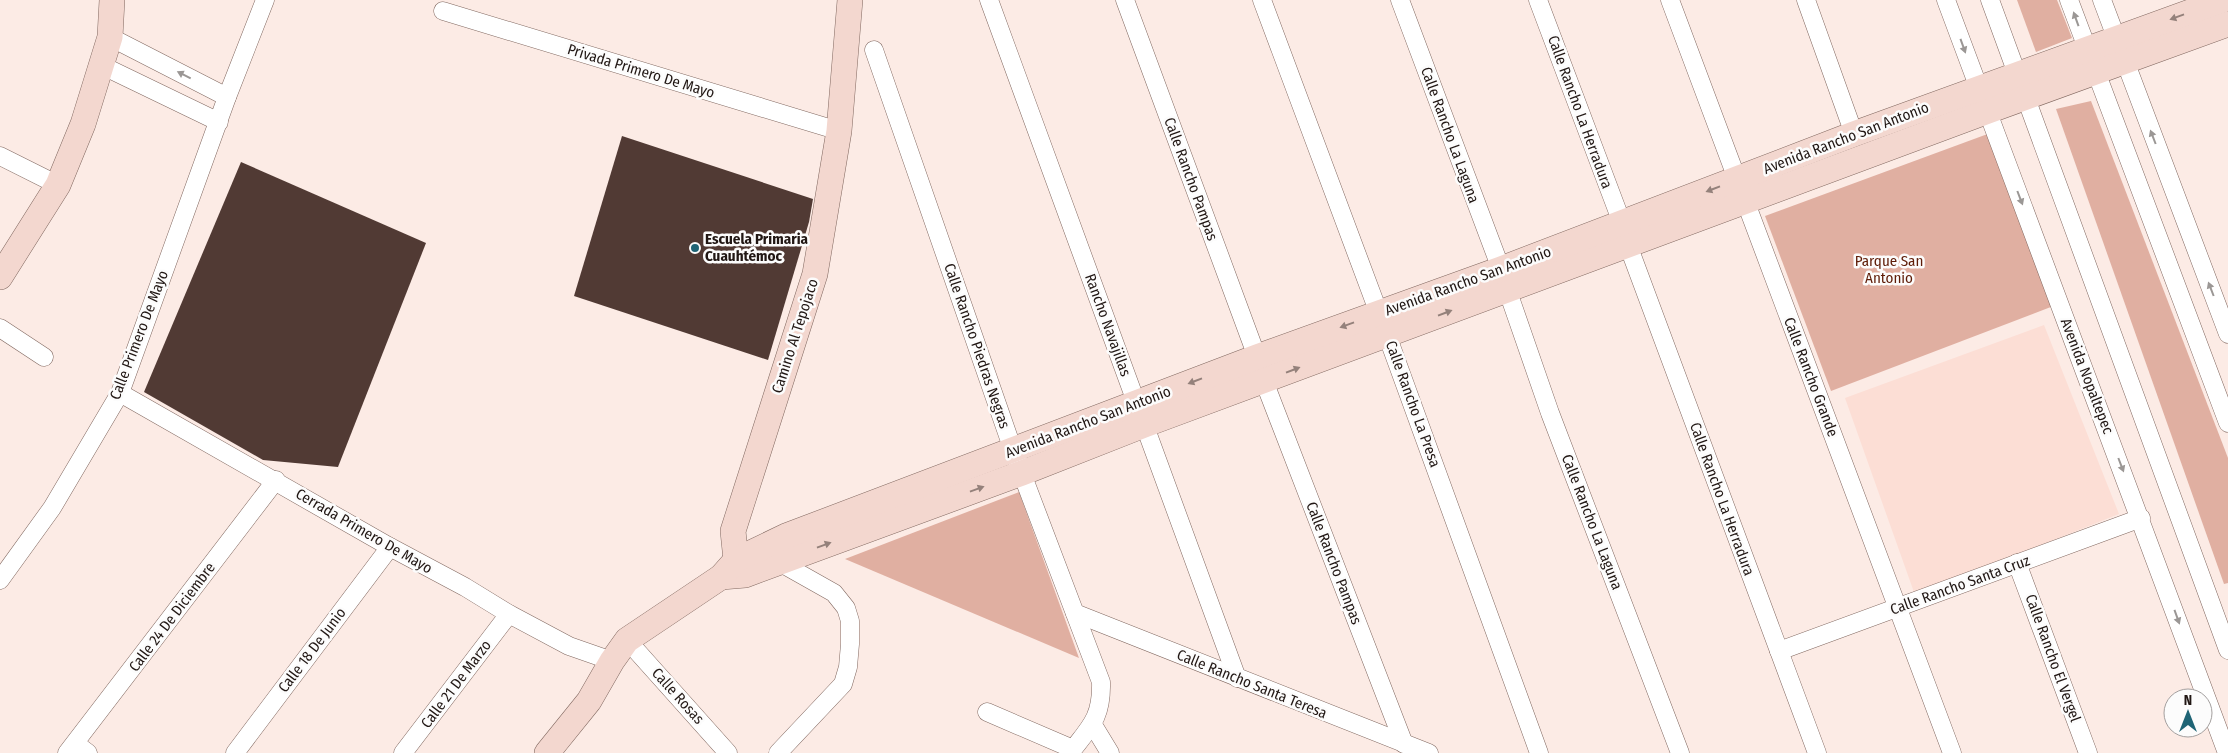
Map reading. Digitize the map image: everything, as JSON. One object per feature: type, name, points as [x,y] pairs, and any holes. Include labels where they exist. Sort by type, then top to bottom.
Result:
[{"type":"street","points":[[0,277],[58,185],[83,124],[103,66],[110,37],[112,0]]},
{"type":"street","name":"Calle Primero De Mayo","points":[[0,580],[52,508],[120,392],[227,97],[265,0]]},
{"type":"street","name":"Camino Al Tepojaco","points":[[734,571],[733,531],[815,274],[839,131],[850,0]]},
{"type":"street","name":"Rancho Navajillas","points":[[989,0],[1237,678]]},
{"type":"street","name":"Calle Rancho Pampas","points":[[1125,0],[1257,357]]},
{"type":"street","name":"Calle Rancho La Presa","points":[[1262,0],[1384,324],[1539,753]]},
{"type":"street","name":"Calle Rancho La Laguna","points":[[1400,0],[1504,279],[1550,413],[1680,753]]},
{"type":"street","name":"Calle Rancho La Herradura","points":[[1538,0],[1817,753]]},
{"type":"street","name":"Calle Rancho Grande","points":[[1670,0],[1952,753]]},
{"type":"street","points":[[1806,0],[1854,134]]},
{"type":"street","name":"Avenida Nopaltepec","points":[[1946,0],[2141,518],[2227,753]]},
{"type":"street","points":[[1990,0],[2228,650]]},
{"type":"street","points":[[2069,0],[2228,423]]},
{"type":"street","points":[[2102,0],[2228,334]]},
{"type":"street","name":"Avenida Rancho San Antonio","points":[[2120,50],[2223,0]]},
{"type":"street","name":"Privada Primero De Mayo","points":[[443,11],[839,131]]},
{"type":"street","name":"Avenida Rancho San Antonio","points":[[772,554],[786,536],[1013,450],[1264,381],[1384,324],[1983,100],[2120,50],[2228,24]]},
{"type":"street","points":[[110,37],[227,97]]},
{"type":"street","name":"Calle Rancho Piedras Negras","points":[[874,50],[1013,450],[1101,682],[1101,696],[1093,725],[1071,751]]},
{"type":"street","points":[[103,66],[219,122]]},
{"type":"street","name":"Avenida Rancho San Antonio","points":[[1740,191],[1854,134],[1983,100]]},
{"type":"street","points":[[0,156],[58,185]]},
{"type":"street","name":"Avenida Rancho San Antonio","points":[[547,753],[589,701],[627,640],[734,571],[772,554],[1022,473],[1257,357],[1384,324]]},
{"type":"street","points":[[0,328],[44,357]]},
{"type":"street","name":"Calle Rancho Pampas","points":[[1264,381],[1404,744]]},
{"type":"street","name":"Cerrada Primero De Mayo","points":[[120,392],[390,547],[465,587],[508,614],[569,646],[612,662]]},
{"type":"street","name":"Calle 24 De Diciembre","points":[[77,750],[276,480]]},
{"type":"street","name":"Calle Rancho Santa Cruz","points":[[1778,651],[2141,518]]},
{"type":"street","name":"Calle 18 De Junio","points":[[235,753],[390,547]]},
{"type":"street","points":[[772,554],[834,593],[846,608],[850,621],[848,667],[843,684],[778,753]]},
{"type":"street","name":"Calle Rancho El Vergel","points":[[2018,563],[2088,753]]},
{"type":"street","name":"Calle Rancho Santa Teresa","points":[[1075,613],[1429,753]]},
{"type":"street","name":"Calle 21 De Marzo","points":[[403,753],[508,614]]},
{"type":"street","name":"Calle Rosas","points":[[627,640],[728,753]]},
{"type":"street","points":[[987,712],[1071,751]]},
{"type":"street","points":[[1093,725],[1110,753]]},
{"type":"shaded area","points":[[2044,325],[2119,514],[1915,595],[1845,398]]},
{"type":"green space","points":[[2017,0],[2057,0],[2072,38],[2036,52]]},
{"type":"green space","points":[[2091,101],[2228,458],[2228,583],[2224,584],[2056,109]]},
{"type":"green space","name":"Parque San Antonio","points":[[1993,132],[2056,305],[1831,391],[1765,216]]},
{"type":"green space","points":[[1019,492],[1079,658],[845,559]]},
{"type":"building","name":"Escuela Primaria Cuauhtémoc","points":[[622,136],[813,199],[809,222],[768,360],[574,296]]},
{"type":"building","points":[[241,162],[426,243],[338,467],[263,460],[144,392]]},
{"type":"place","name":"Escuela Primaria Cuauhtémoc","points":[[695,248]]}]
